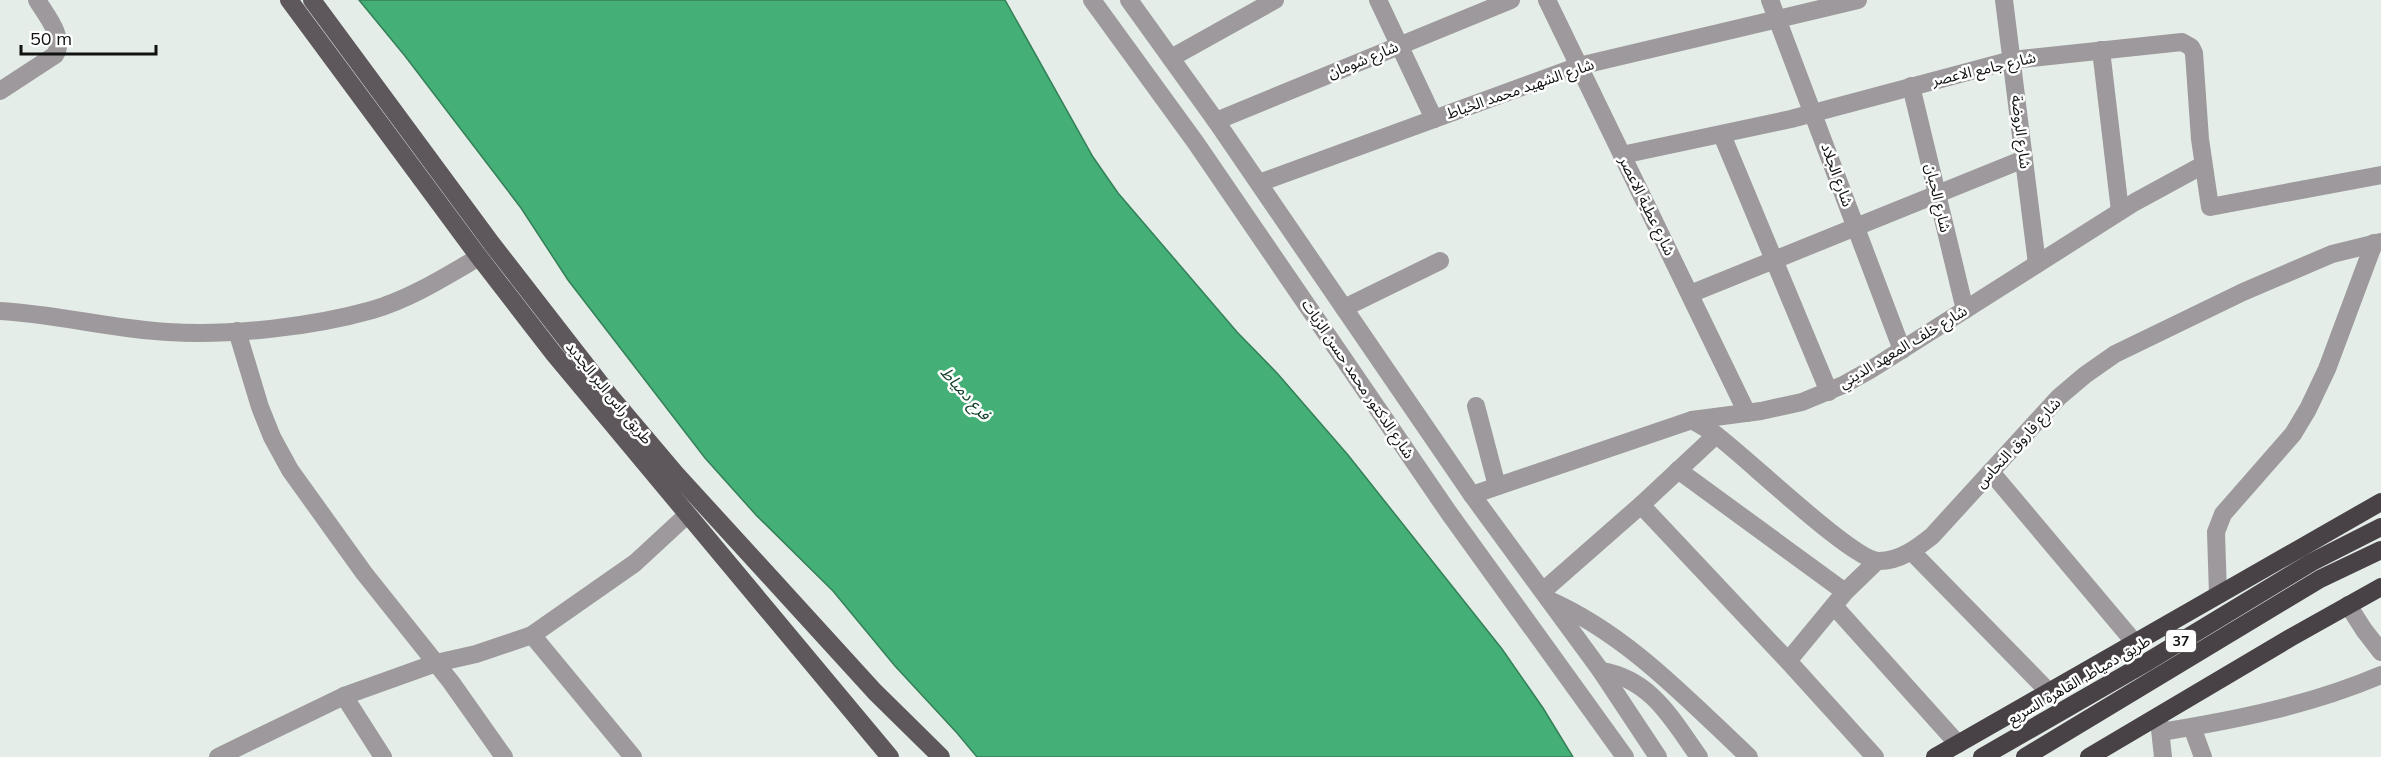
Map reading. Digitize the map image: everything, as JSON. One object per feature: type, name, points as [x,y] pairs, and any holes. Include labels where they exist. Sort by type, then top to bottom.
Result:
[{"type":"highway","points":[[1935,757],[2381,502]]},
{"type":"highway","name":"طريق دمياط, القاهرة السريع","points":[[1982,757],[2142,665],[2312,562],[2381,527]]},
{"type":"highway","name":"37","points":[[2025,757],[2320,579],[2381,550]]},
{"type":"highway","points":[[2089,757],[2160,724],[2348,605],[2381,587]]},
{"type":"main road","name":"طريق راس البر الجديد","points":[[289,0],[478,257],[581,388],[890,757]]},
{"type":"main road","name":"طريق راس البر الجديد","points":[[312,0],[498,252],[623,411],[683,481],[874,692],[941,757]]},
{"type":"street","points":[[0,91],[55,55],[58,50],[58,39],[37,0]]},
{"type":"street","name":"شارع الدكتور محمد حسن الزيات","points":[[1092,0],[1196,143],[1449,513],[1625,757]]},
{"type":"street","name":"شارع الدكتور محمد حسن الزيات","points":[[1129,0],[1259,183],[1472,495],[1601,671],[1658,757]]},
{"type":"street","points":[[1171,58],[1247,7],[1275,0]]},
{"type":"street","points":[[1378,0],[1434,119]]},
{"type":"street","name":"شارع شومان","points":[[1216,121],[1511,0]]},
{"type":"street","name":"شارع عطية الاعصر","points":[[1547,0],[1747,413]]},
{"type":"street","name":"شارع الجلاد","points":[[1770,0],[1902,350]]},
{"type":"street","name":"شارع الشهيد محمد الخياط","points":[[1259,183],[1579,66],[1858,0]]},
{"type":"street","name":"شارع الروضة","points":[[2004,0],[2037,264]]},
{"type":"street","name":"شارع جامع الاعصر","points":[[1622,155],[1722,135],[2012,60],[2182,42],[2191,46],[2194,53],[2203,165],[2210,207],[2381,175]]},
{"type":"street","points":[[2101,50],[2120,211]]},
{"type":"street","name":"شارع الحبان","points":[[1911,86],[1965,310]]},
{"type":"street","points":[[1722,135],[1829,392]]},
{"type":"street","points":[[1690,294],[2024,159]]},
{"type":"street","name":"شارع خلف المعهد الديني","points":[[1472,495],[1692,420],[1789,406],[1829,392],[1857,378],[2120,211],[2203,165]]},
{"type":"street","points":[[2218,595],[2216,532],[2223,514],[2293,434],[2308,409],[2327,369],[2378,242]]},
{"type":"street","name":"شارع فاروق النحاس","points":[[1877,561],[1912,552],[1932,536],[2059,397],[2115,354],[2201,312],[2332,254],[2378,242]]},
{"type":"street","points":[[0,310],[168,332],[237,331],[301,324],[373,310],[433,284],[478,257]]},
{"type":"street","points":[[1344,308],[1440,261]]},
{"type":"street","points":[[237,331],[260,407],[272,437],[290,470],[364,573],[436,663],[504,757]]},
{"type":"street","points":[[1476,406],[1497,486]]},
{"type":"street","points":[[1692,420],[1716,435],[1828,530],[1855,550],[1877,561],[1839,599],[1788,662]]},
{"type":"street","points":[[1716,435],[1545,595],[1597,624],[1631,648],[1749,757]]},
{"type":"street","points":[[1678,470],[1839,599],[1958,744]]},
{"type":"street","points":[[1991,472],[2135,643]]},
{"type":"street","points":[[1641,505],[1875,757]]},
{"type":"street","points":[[218,757],[344,696],[436,663],[476,654],[532,635],[635,563],[687,515]]},
{"type":"street","points":[[1912,552],[2049,692]]},
{"type":"street","points":[[2348,605],[2381,652]]},
{"type":"street","points":[[532,635],[633,757]]},
{"type":"street","points":[[1601,671],[1631,680],[1652,694],[1665,708],[1699,757]]},
{"type":"street","points":[[2163,757],[2160,724],[2192,728],[2295,705],[2353,687],[2381,675]]},
{"type":"street","points":[[344,696],[383,757]]},
{"type":"street","points":[[2192,728],[2203,757]]},
{"type":"water","name":"فرع دمياط","points":[[359,0],[1005,0],[1093,157],[1118,193],[1237,332],[1277,373],[1348,455],[1502,649],[1543,708],[1573,757],[977,757],[895,666],[833,591],[756,515],[705,458],[568,280],[521,208],[405,56]]}]
